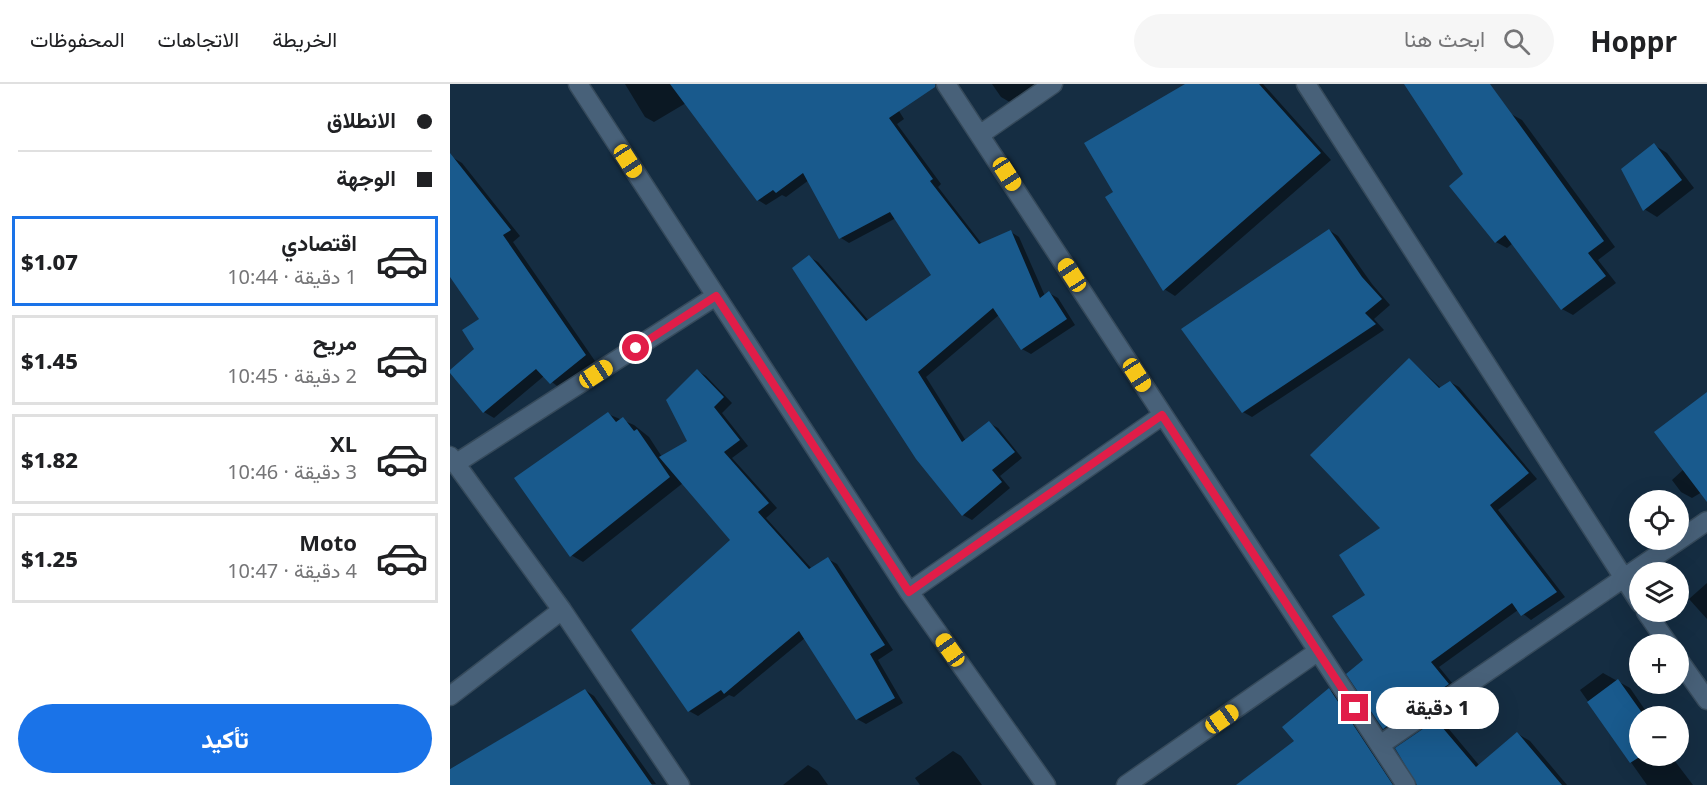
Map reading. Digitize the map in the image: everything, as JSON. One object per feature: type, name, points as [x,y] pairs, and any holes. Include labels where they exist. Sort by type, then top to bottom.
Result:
[{"type":"street","points":[[578,84],[909,592],[1046,785]]},
{"type":"street","points":[[946,84],[981,134],[1162,415],[1406,785]]},
{"type":"street","points":[[981,134],[1053,84]]},
{"type":"street","points":[[1306,84],[1629,587]]},
{"type":"street","points":[[680,785],[562,610],[453,460],[716,296]]},
{"type":"street","points":[[909,592],[1162,415]]},
{"type":"street","points":[[1380,745],[1707,520]]},
{"type":"street","points":[[450,696],[562,610]]},
{"type":"street","points":[[1126,785],[1317,652]]},
{"type":"street","points":[[1689,675],[1707,700]]},
{"type":"building","points":[[670,84],[935,84],[935,87],[889,118],[933,179],[930,181],[979,244],[1011,230],[1040,298],[1049,291],[1067,319],[1021,350],[993,308],[918,372],[962,442],[989,421],[1015,452],[992,470],[1002,482],[962,516],[916,459],[792,268],[809,255],[866,321],[931,275],[890,212],[839,239],[803,173],[776,193],[773,190],[757,201]]},
{"type":"building","points":[[1185,84],[1259,84],[1321,153],[1163,291],[1105,197],[1113,192],[1084,143]]},
{"type":"building","points":[[1404,84],[1490,84],[1604,241],[1588,253],[1606,276],[1561,310],[1505,235],[1495,243],[1449,186],[1463,174]]},
{"type":"building","points":[[1654,143],[1682,180],[1643,211],[1621,169]]},
{"type":"building","points":[[450,153],[511,230],[503,235],[586,355],[550,384],[536,369],[483,413],[450,373],[450,370],[474,349],[462,330],[479,319],[450,277]]},
{"type":"building","points":[[1329,229],[1362,277],[1382,299],[1365,313],[1376,324],[1242,413],[1181,329]]},
{"type":"building","points":[[1409,358],[1439,388],[1450,381],[1529,473],[1490,505],[1557,592],[1521,616],[1512,603],[1431,662],[1449,684],[1383,729],[1346,674],[1363,660],[1332,616],[1365,595],[1339,555],[1380,528],[1310,455]]},
{"type":"building","points":[[697,369],[724,397],[714,407],[740,440],[724,452],[769,503],[758,512],[809,569],[828,557],[885,645],[870,654],[895,698],[856,720],[799,631],[724,694],[721,690],[688,712],[631,630],[730,540],[659,457],[687,441],[666,400]]},
{"type":"building","points":[[1707,392],[1707,502],[1654,432]]},
{"type":"building","points":[[608,412],[616,422],[623,417],[634,431],[637,429],[670,477],[570,557],[514,478]]},
{"type":"building","points":[[1618,679],[1637,706],[1629,706],[1629,762],[1587,702]]},
{"type":"building","points":[[1329,688],[1393,785],[1236,785],[1294,741],[1282,727]]},
{"type":"building","points":[[585,689],[652,785],[450,785],[450,769]]},
{"type":"building","points":[[1436,720],[1476,767],[1517,732],[1562,785],[1417,785],[1395,748]]},
{"type":"route","points":[[636,348],[716,296],[909,592],[1162,415],[1355,708]]}]
